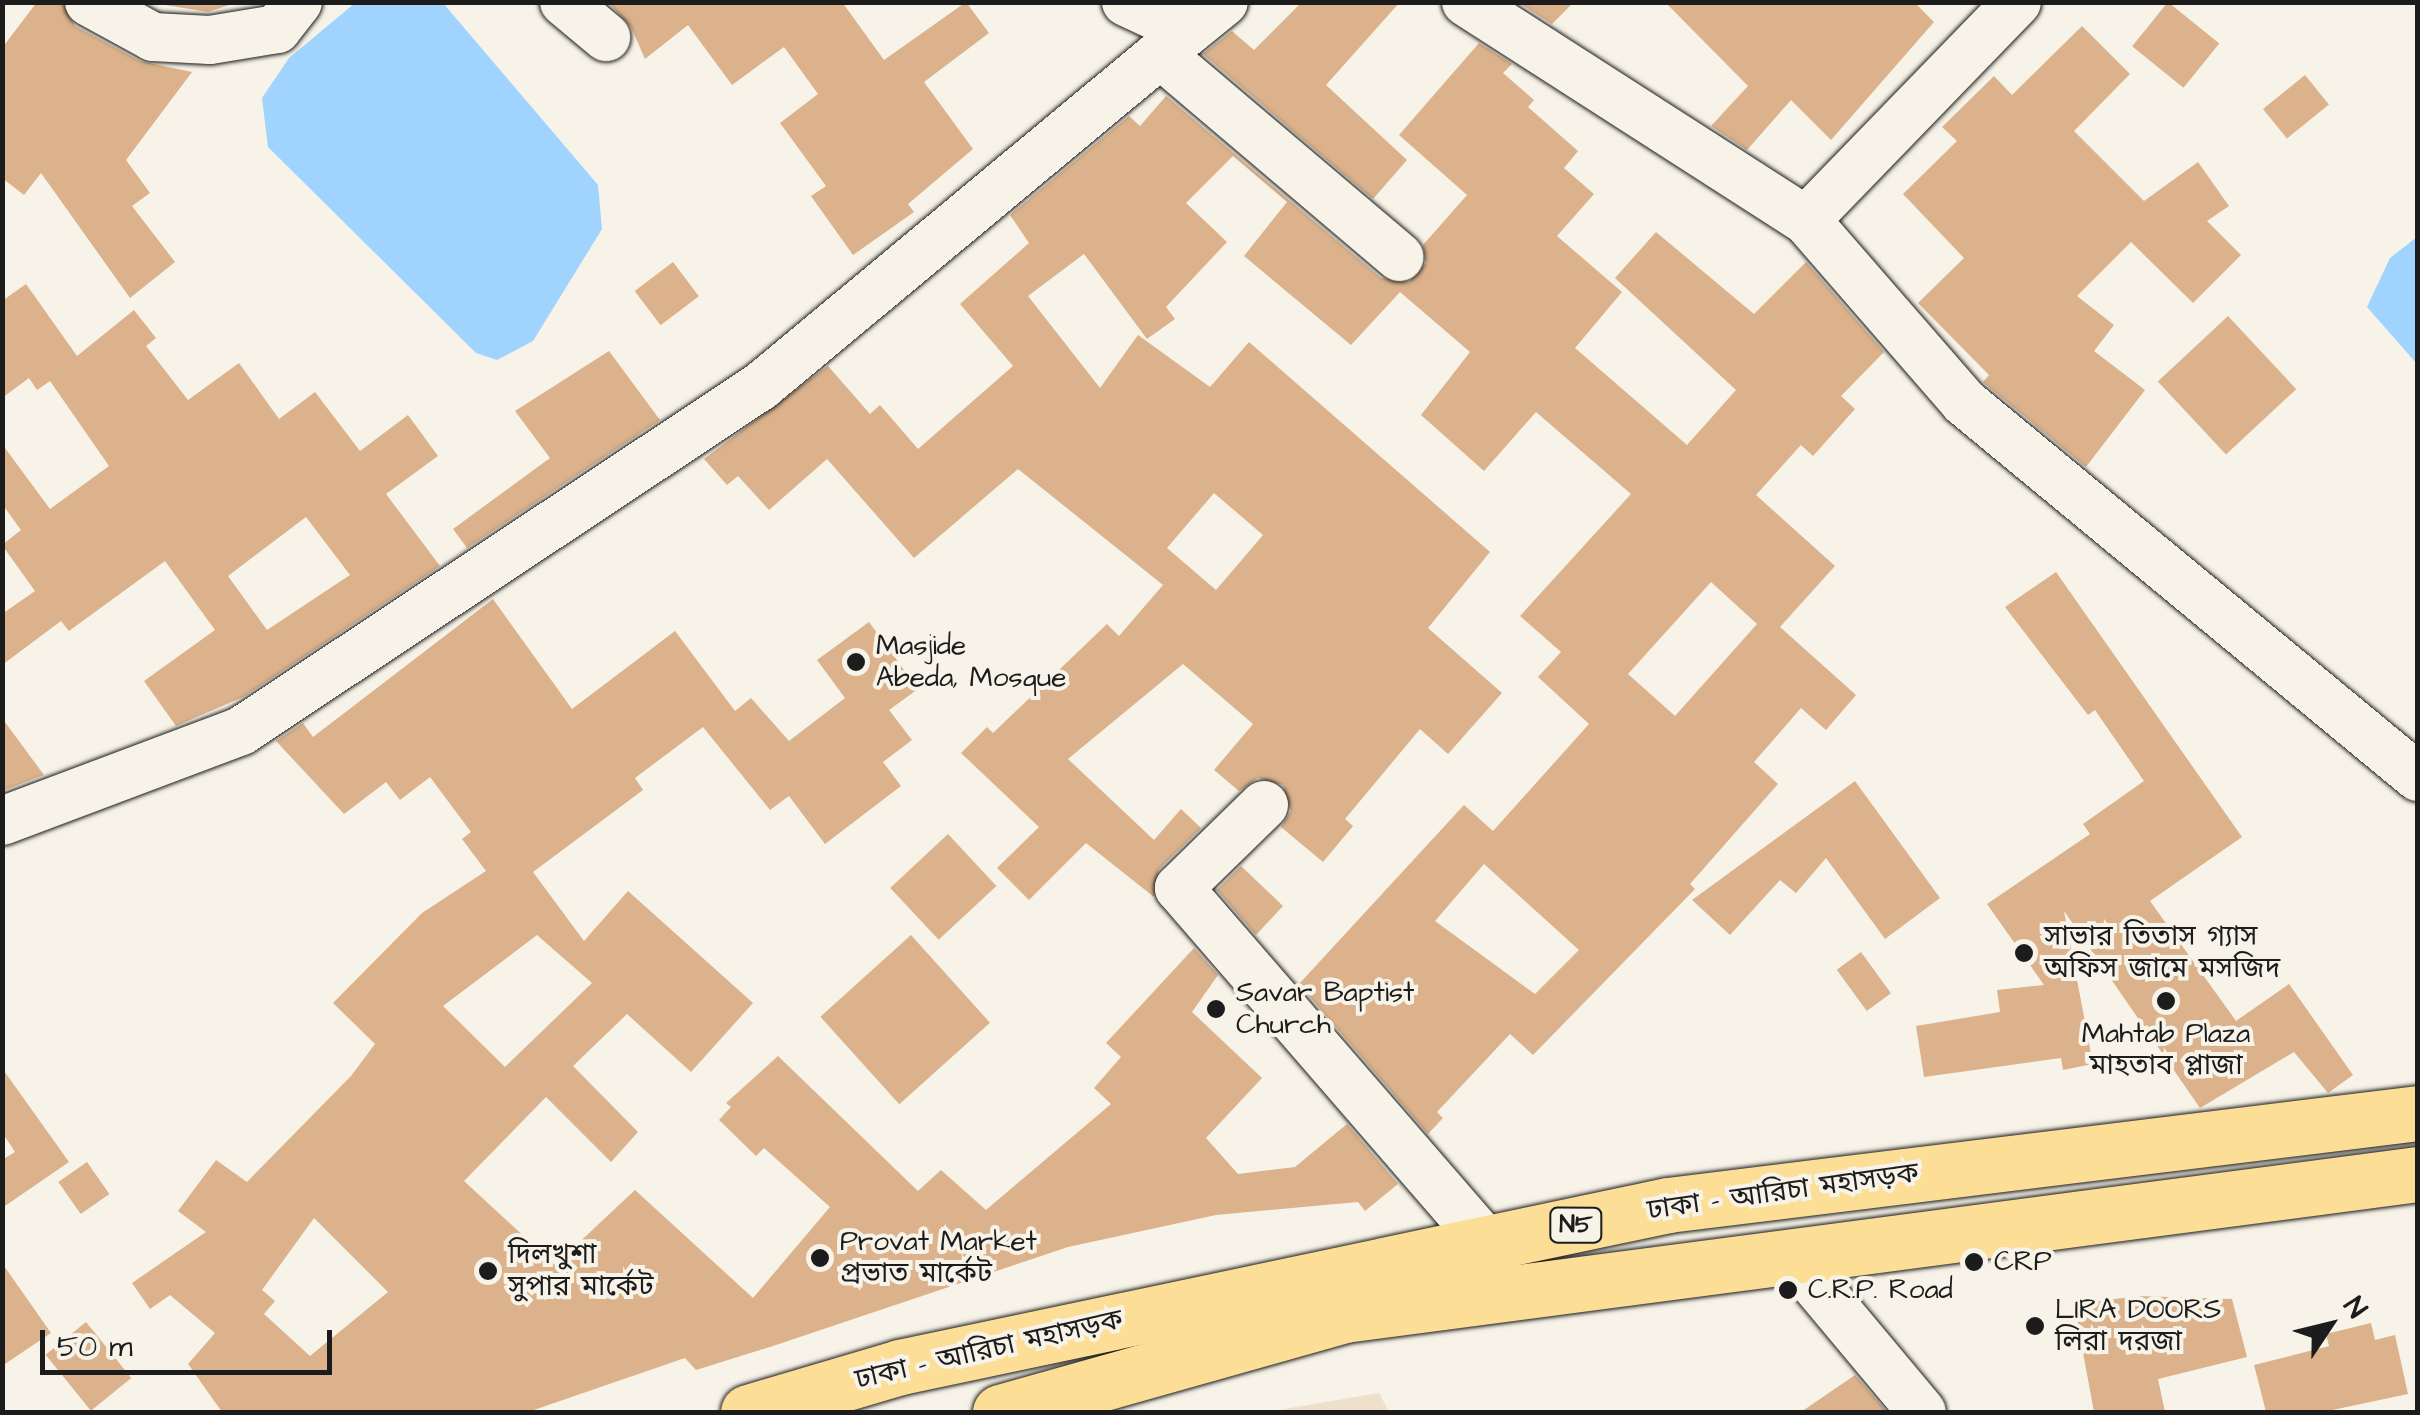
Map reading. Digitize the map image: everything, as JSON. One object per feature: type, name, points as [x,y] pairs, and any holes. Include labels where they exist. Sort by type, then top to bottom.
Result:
[{"type":"highway","name":"ঢাকা - আরিচা মহাসড়ক","points":[[748,1412],[900,1367],[1668,1205],[2418,1113]]},
{"type":"highway","name":"ঢাকা - আরিচা মহাসড়ক","points":[[1000,1412],[1070,1404],[1344,1316],[2418,1174]]},
{"type":"street","points":[[88,2],[153,37],[210,40],[277,29],[298,2]]},
{"type":"street","points":[[564,2],[606,37]]},
{"type":"street","points":[[1126,2],[1191,29],[1399,257]]},
{"type":"street","points":[[1466,2],[1806,220],[1964,402],[2418,777]]},
{"type":"street","points":[[1806,220],[2017,2]]},
{"type":"street","points":[[2,821],[240,732],[648,462],[761,386],[1191,29]]},
{"type":"street","points":[[1264,805],[1178,888],[1486,1244]]},
{"type":"street","points":[[1794,1259],[1922,1412]]},
{"type":"shaded area","points":[[1379,1393],[1389,1412],[1267,1412]]},
{"type":"water","points":[[355,3],[443,3],[598,185],[602,229],[533,341],[497,360],[476,353],[268,147],[262,98],[289,58]]},
{"type":"water","points":[[2417,237],[2417,364],[2367,307],[2390,258]]},
{"type":"building","points":[[37,2],[62,2],[75,26],[140,61],[192,72],[126,160],[150,193],[132,206],[175,262],[130,298],[41,173],[24,195],[2,178],[2,48]]},
{"type":"building","points":[[147,2],[238,2],[208,12]]},
{"type":"building","points":[[608,2],[842,2],[884,60],[966,2],[989,33],[924,82],[973,149],[908,204],[914,212],[853,255],[811,196],[826,186],[780,123],[818,94],[784,47],[732,85],[688,25],[645,59],[631,27]]},
{"type":"building","points":[[1302,2],[1400,2],[1326,85],[1407,160],[1373,199],[1203,54],[1232,31],[1254,50]]},
{"type":"building","points":[[1518,2],[1574,2],[1552,24]]},
{"type":"building","points":[[1665,2],[1914,2],[1934,22],[1831,140],[1791,100],[1747,150],[1711,126],[1748,86]]},
{"type":"building","points":[[2168,2],[2219,44],[2183,88],[2132,46]]},
{"type":"building","points":[[2082,26],[2130,74],[2074,131],[2144,201],[2198,162],[2229,206],[2207,221],[2241,255],[2193,303],[2131,242],[2077,296],[2114,325],[2094,351],[2145,390],[2086,467],[1983,382],[1989,375],[1918,303],[1964,258],[1903,194],[1957,141],[1942,127],[1994,76],[2012,95]]},
{"type":"building","points":[[1479,43],[1512,64],[1503,73],[1534,100],[1528,107],[1578,151],[1564,168],[1594,194],[1557,236],[1622,292],[1575,348],[1687,445],[1736,390],[1615,278],[1656,232],[1754,314],[1806,262],[1884,352],[1841,396],[1855,409],[1813,456],[1801,445],[1756,495],[1835,566],[1780,627],[1856,695],[1826,730],[1801,708],[1754,762],[1778,784],[1690,884],[1695,889],[1533,1055],[1510,1034],[1437,1112],[1443,1118],[1428,1134],[1299,984],[1464,805],[1493,831],[1589,724],[1538,677],[1561,652],[1520,616],[1631,494],[1536,412],[1484,471],[1421,415],[1470,352],[1400,292],[1351,345],[1244,256],[1287,202],[1233,156],[1186,203],[1227,242],[1166,307],[1175,319],[1147,339],[1084,254],[1028,296],[1100,388],[1138,335],[1210,387],[1249,342],[1490,552],[1428,628],[1502,693],[1448,754],[1420,729],[1345,819],[1353,826],[1323,862],[1281,827],[1291,811],[1283,785],[1258,778],[1239,791],[1214,770],[1253,724],[1183,664],[1068,759],[1154,840],[1181,809],[1201,828],[1159,869],[1154,897],[1086,843],[1029,900],[997,868],[1039,827],[961,753],[987,727],[993,733],[1107,624],[1119,636],[1163,585],[1018,469],[914,558],[827,459],[769,510],[738,476],[727,485],[704,459],[828,366],[870,414],[880,405],[918,449],[1013,366],[960,304],[1029,243],[1010,215],[1129,116],[1140,126],[1166,96],[1381,278],[1409,282],[1426,263],[1423,245],[1467,195],[1399,135]],"holes":[[[1214,493],[1263,535],[1216,590],[1167,548]],[[1711,582],[1757,624],[1675,716],[1628,674]],[[1484,864],[1579,950],[1535,994],[1435,921]]]},
{"type":"building","points":[[2305,75],[2329,105],[2287,139],[2263,109]]},
{"type":"building","points":[[673,262],[699,296],[661,325],[635,291]]},
{"type":"building","points":[[26,284],[77,356],[134,310],[156,338],[146,346],[188,400],[239,363],[279,419],[315,392],[360,451],[408,415],[438,456],[386,494],[440,566],[243,697],[176,726],[144,681],[215,630],[165,561],[69,631],[61,621],[2,665],[2,614],[35,591],[2,545],[21,530],[2,504],[2,444],[50,509],[109,466],[50,381],[37,390],[29,378],[2,398],[2,301]],"holes":[[[306,517],[350,575],[267,630],[228,576]]]},
{"type":"building","points":[[2228,316],[2296,389],[2226,455],[2158,381]]},
{"type":"building","points":[[609,351],[660,420],[467,548],[453,529],[550,458],[515,411]]},
{"type":"building","points":[[2056,572],[2242,837],[2150,901],[2236,1021],[2289,984],[2353,1075],[2328,1093],[2294,1052],[2200,1108],[2064,911],[2093,1064],[2063,1070],[2061,1058],[1924,1077],[1916,1026],[2000,1012],[1997,990],[2044,985],[1987,904],[2090,834],[2083,824],[2144,781],[2095,710],[2088,715],[2005,607]]},
{"type":"building","points":[[493,599],[572,709],[675,631],[735,711],[751,698],[789,741],[845,698],[817,660],[869,622],[918,689],[889,710],[912,740],[883,762],[901,786],[825,844],[789,796],[770,810],[703,727],[635,778],[643,790],[533,872],[584,941],[628,891],[753,1003],[691,1072],[627,1014],[573,1066],[638,1132],[611,1162],[546,1097],[464,1181],[555,1265],[635,1190],[753,1298],[830,1207],[764,1148],[756,1156],[719,1120],[731,1107],[726,1103],[778,1056],[918,1191],[941,1170],[986,1210],[1111,1104],[1094,1088],[1121,1057],[1106,1043],[1194,948],[1218,975],[1192,1012],[1262,1078],[1206,1138],[1238,1174],[1295,1167],[1347,1124],[1398,1184],[1365,1211],[1358,1202],[1216,1215],[1068,1247],[696,1370],[685,1358],[528,1412],[222,1412],[188,1364],[215,1333],[170,1295],[150,1309],[132,1283],[206,1232],[178,1211],[216,1160],[247,1182],[351,1076],[375,1044],[333,1003],[422,913],[486,871],[462,839],[471,832],[430,777],[400,800],[386,782],[344,814],[276,741],[303,723],[313,737]],"holes":[[[537,935],[592,983],[505,1067],[443,1006]],[[314,1218],[388,1292],[310,1356],[264,1314],[275,1301],[262,1290]]]},
{"type":"building","points":[[2,718],[44,775],[2,791]]},
{"type":"building","points":[[1855,781],[1940,898],[1885,939],[1826,858],[1796,893],[1780,880],[1730,935],[1692,900]]},
{"type":"building","points":[[948,834],[996,886],[939,940],[890,888]]},
{"type":"building","points":[[1241,866],[1283,906],[1256,935],[1217,890]]},
{"type":"building","points":[[911,935],[990,1023],[899,1104],[820,1017]]},
{"type":"building","points":[[1861,952],[1891,993],[1867,1011],[1837,970]]},
{"type":"building","points":[[2,1068],[69,1162],[2,1208],[2,1160],[15,1152],[2,1132]]},
{"type":"building","points":[[87,1162],[109,1194],[81,1214],[58,1182]]},
{"type":"building","points":[[2,1263],[51,1333],[2,1366]]},
{"type":"building","points":[[2139,1296],[2232,1299],[2247,1357],[2158,1379],[2165,1412],[2094,1412],[2074,1304]]},
{"type":"building","points":[[86,1322],[131,1378],[91,1411],[46,1355]]},
{"type":"building","points":[[2371,1323],[2375,1340],[2395,1335],[2408,1394],[2323,1412],[2266,1412],[2254,1365],[2329,1346],[2326,1334]]},
{"type":"building","points":[[1855,1375],[1887,1412],[1801,1412]]},
{"type":"place","name":"Masjide Abeda, Mosque","points":[[856,662]]},
{"type":"place","name":"সাভার তিতাস গ্যাস অফিস জামে মসজিদ","points":[[2024,953]]},
{"type":"place","name":"Mahtab Plaza মাহতাব প্লাজা","points":[[2166,1001]]},
{"type":"place","name":"Savar Baptist Church","points":[[1216,1009]]},
{"type":"place","name":"Provat Market প্রভাত মার্কেট","points":[[820,1258]]},
{"type":"place","name":"CRP","points":[[1974,1262]]},
{"type":"place","name":"দিলখুশা সুপার মার্কেট","points":[[488,1271]]},
{"type":"place","name":"C.R.P. Road","points":[[1788,1290]]},
{"type":"place","name":"LIRA DOORS লিরা দরজা","points":[[2035,1326]]}]
